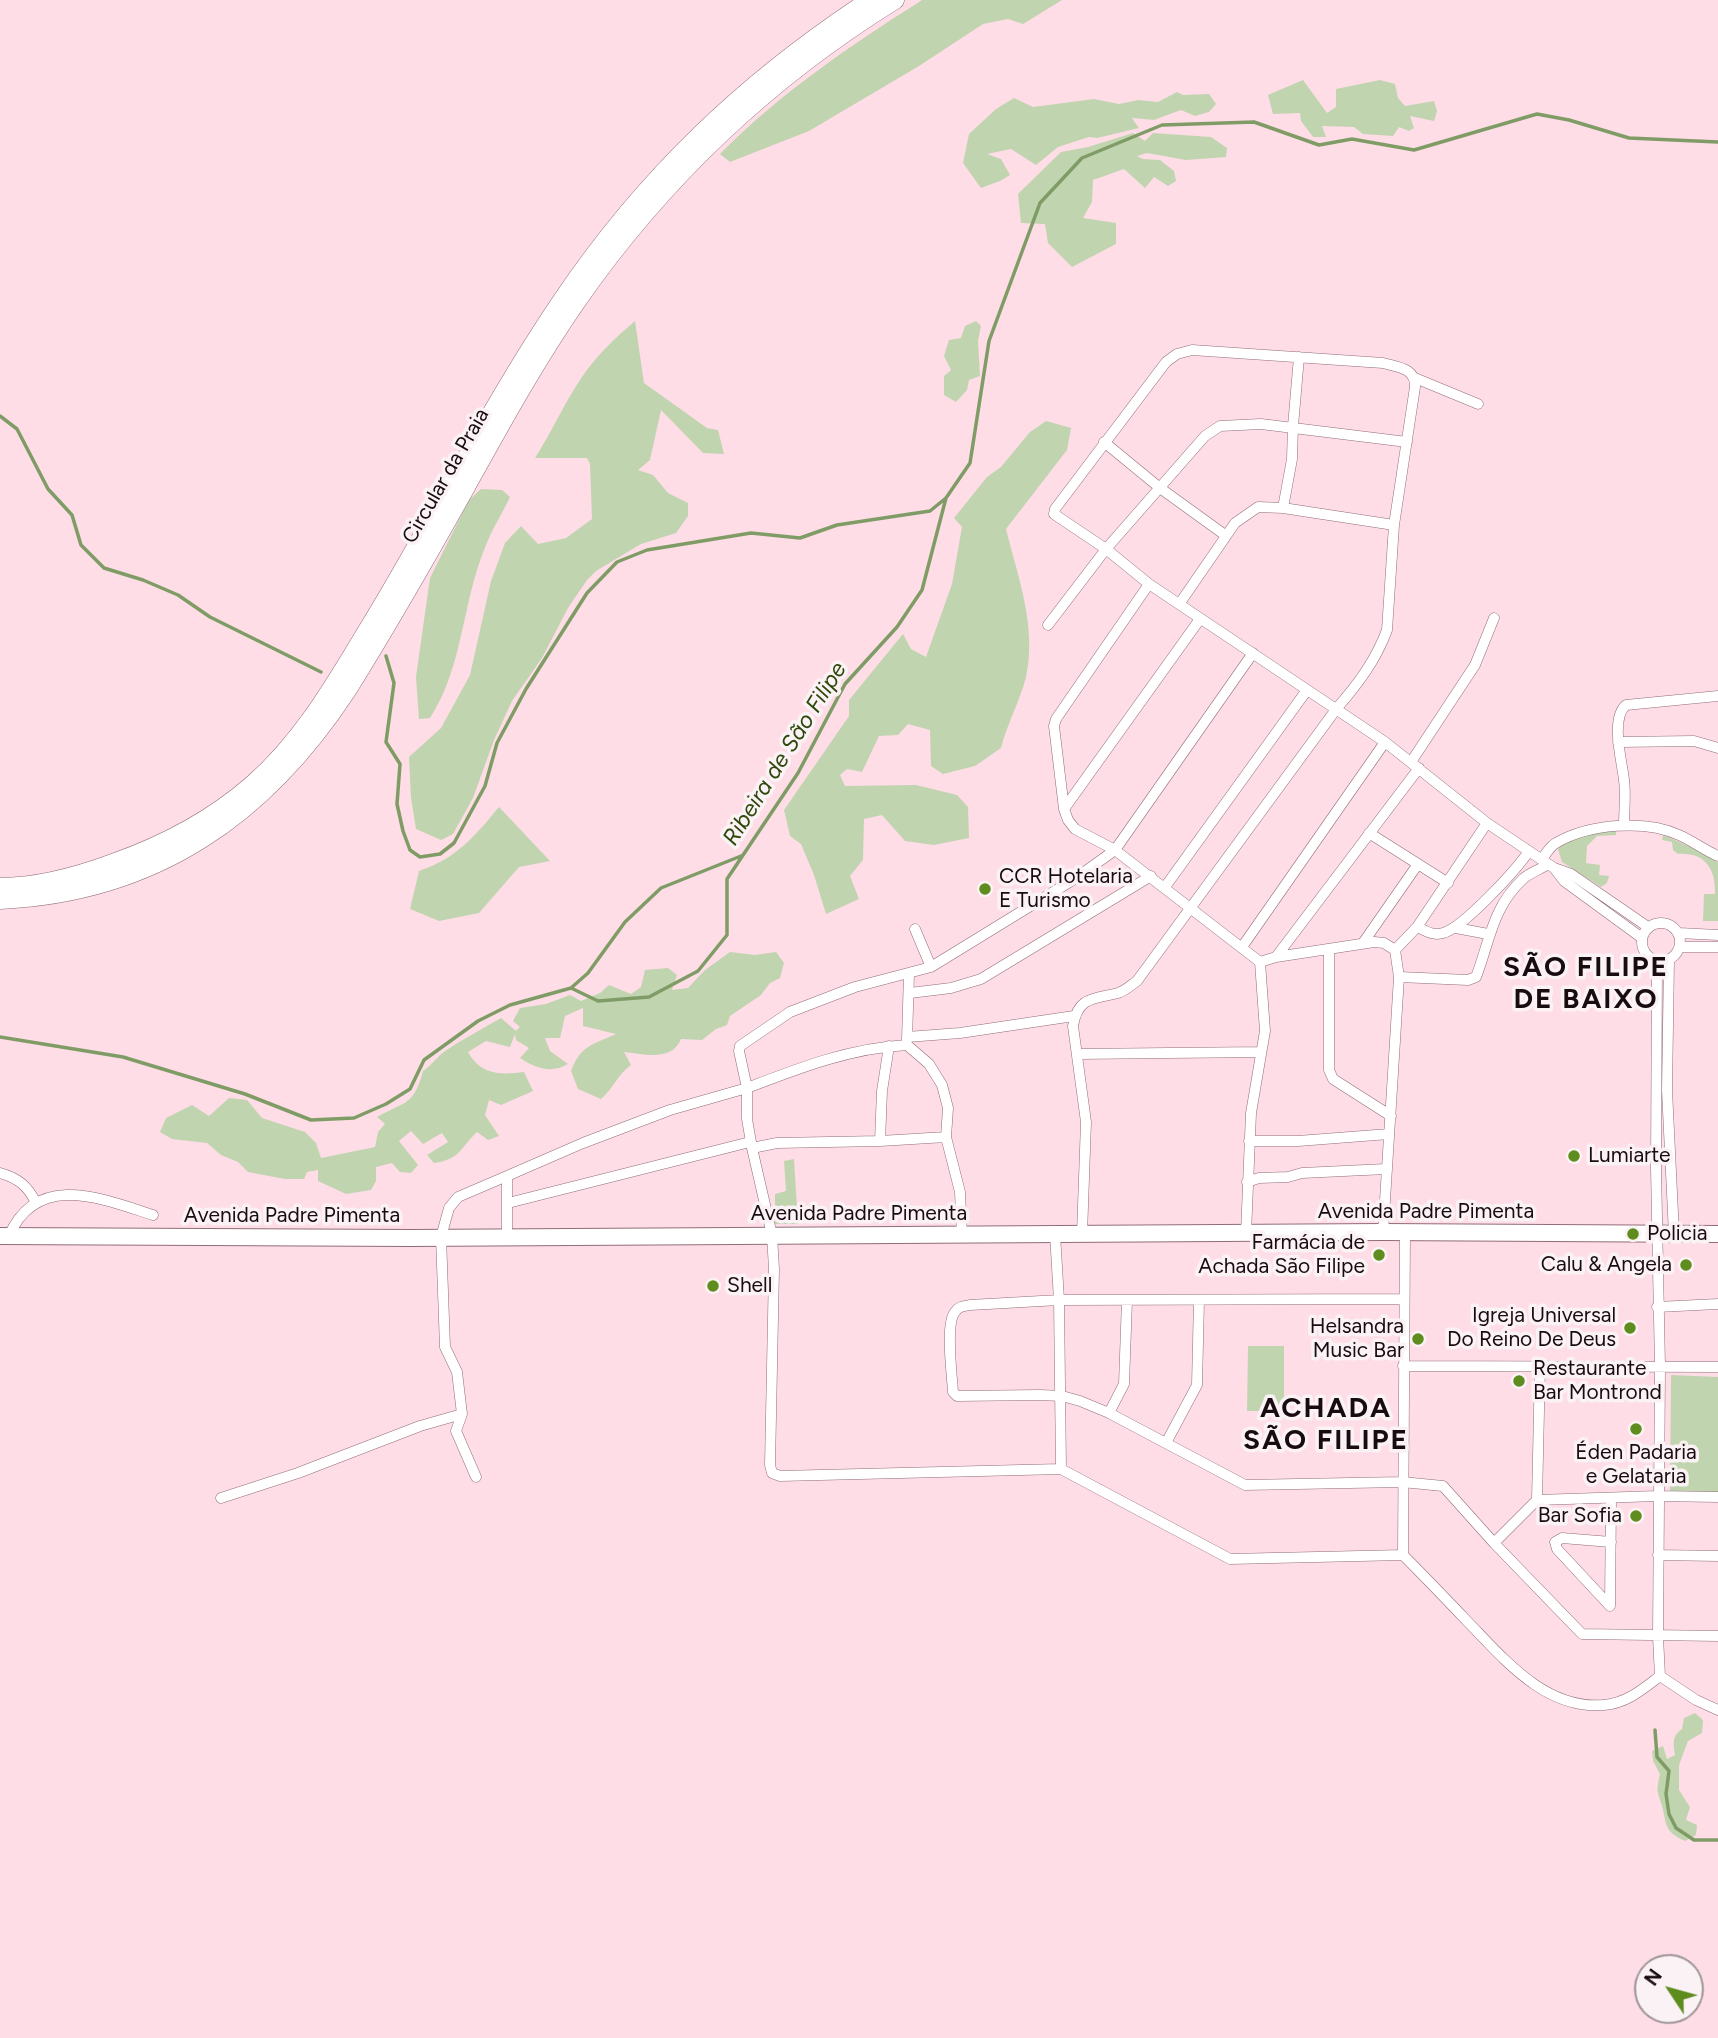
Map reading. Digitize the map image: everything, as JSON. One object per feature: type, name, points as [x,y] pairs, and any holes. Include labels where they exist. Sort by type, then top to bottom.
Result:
[{"type":"highway","name":"Circular da Praia","points":[[0,887],[57,880],[141,853],[205,819],[270,768],[300,734],[336,681],[393,589],[526,355],[601,245],[653,182],[725,109],[795,51],[870,0]]},
{"type":"highway","name":"Circular da Praia","points":[[0,900],[44,897],[91,886],[175,854],[234,818],[278,779],[314,738],[348,689],[540,358],[617,247],[674,180],[721,131],[807,59],[895,0]]},
{"type":"main road","name":"Avenida Padre Pimenta","points":[[5,1236],[507,1237],[1383,1232],[1718,1234]]},
{"type":"street","points":[[1478,404],[1415,378],[1405,368],[1383,363],[1192,349],[1177,354],[1166,362],[1054,512],[1057,517],[1106,549],[1149,584],[1385,742],[1487,823],[1548,864],[1564,881],[1642,938],[1647,955],[1657,961],[1669,960],[1679,951],[1679,933],[1671,925],[1665,923],[1648,927],[1571,874],[1548,864]]},
{"type":"street","points":[[1283,508],[1292,459],[1299,357]]},
{"type":"street","points":[[1082,1234],[1086,1122],[1073,1026],[1074,1016],[1090,997],[1121,992],[1137,981],[1337,708],[1361,681],[1382,645],[1387,630],[1394,525],[1415,378]]},
{"type":"street","points":[[1048,625],[1106,549],[1205,436],[1220,426],[1293,426],[1407,442]]},
{"type":"street","points":[[1104,442],[1160,488],[1225,535]]},
{"type":"street","points":[[1180,603],[1225,535],[1236,523],[1258,508],[1283,508],[1394,525]]},
{"type":"street","points":[[1149,584],[1056,719],[1054,726],[1064,809],[1074,829],[1115,850],[1191,906],[1260,962],[1265,1031],[1251,1113],[1246,1234]]},
{"type":"street","points":[[1276,957],[1309,916],[1415,765],[1475,665],[1494,618]]},
{"type":"street","points":[[1064,809],[1200,619]]},
{"type":"street","points":[[1253,653],[1115,850],[1076,878],[931,967],[855,987],[790,1012],[746,1042],[739,1051],[747,1088],[747,1119],[751,1145],[772,1235],[774,1269],[769,1465],[772,1474],[780,1476],[1061,1469],[1230,1559],[1404,1555]]},
{"type":"street","points":[[1165,887],[1307,690]]},
{"type":"street","points":[[1623,825],[1624,781],[1618,742],[1619,716],[1626,705],[1718,696]]},
{"type":"street","points":[[1618,742],[1695,741],[1718,748]]},
{"type":"street","points":[[1242,947],[1385,742]]},
{"type":"street","points":[[1395,950],[1418,927],[1487,823]]},
{"type":"street","points":[[1399,977],[1468,980],[1476,977],[1488,934],[1505,900],[1526,876],[1548,864],[1554,844],[1590,830],[1637,825],[1677,834],[1718,856]]},
{"type":"street","points":[[1369,833],[1448,883]]},
{"type":"street","points":[[1418,927],[1431,934],[1440,934],[1456,928],[1494,892],[1529,850]]},
{"type":"street","points":[[1363,943],[1418,864]]},
{"type":"street","points":[[910,993],[951,988],[981,979],[1150,876]]},
{"type":"street","points":[[1642,938],[1648,927]]},
{"type":"street","points":[[1456,928],[1488,934]]},
{"type":"street","points":[[915,929],[931,967]]},
{"type":"street","points":[[1679,933],[1718,935]]},
{"type":"street","points":[[1260,962],[1363,943],[1384,943],[1395,950],[1399,977],[1391,1067],[1391,1116],[1385,1169],[1383,1232]]},
{"type":"street","points":[[1680,947],[1718,947]]},
{"type":"street","points":[[1329,949],[1329,1070],[1333,1079],[1391,1116]]},
{"type":"street","points":[[1660,1676],[1660,1367],[1657,1307],[1666,1234],[1669,960]]},
{"type":"street","points":[[1657,961],[1655,1024],[1666,1234]]},
{"type":"street","points":[[909,974],[907,1041],[929,1064],[942,1084],[948,1108],[946,1136],[960,1192],[962,1235]]},
{"type":"street","points":[[475,1477],[456,1431],[461,1414],[457,1372],[445,1347],[440,1237],[449,1208],[458,1198],[583,1143],[658,1115],[747,1088],[843,1054],[907,1041],[1074,1016]]},
{"type":"street","points":[[880,1142],[882,1091],[889,1046]]},
{"type":"street","points":[[1077,1054],[1261,1052]]},
{"type":"street","points":[[1249,1141],[1298,1141],[1389,1134]]},
{"type":"street","points":[[508,1203],[751,1145],[880,1142],[946,1136]]},
{"type":"street","points":[[1247,1182],[1302,1173],[1385,1169]]},
{"type":"street","points":[[0,1173],[19,1180],[30,1189],[36,1203]]},
{"type":"street","points":[[507,1176],[507,1237]]},
{"type":"street","points":[[5,1236],[23,1212],[36,1203],[75,1193],[153,1214]]},
{"type":"street","points":[[1405,1233],[1402,1482],[1404,1555],[1514,1670],[1547,1692],[1574,1704],[1605,1705],[1634,1696],[1660,1676]]},
{"type":"street","points":[[1055,1234],[1062,1396],[1061,1469]]},
{"type":"street","points":[[1404,1299],[1059,1300],[989,1303],[958,1308],[953,1315],[951,1347],[953,1392],[957,1396],[1062,1396],[1080,1401],[1109,1413],[1245,1485],[1402,1482],[1443,1486],[1582,1634],[1718,1636]]},
{"type":"street","points":[[1109,1413],[1124,1384],[1127,1300]]},
{"type":"street","points":[[1166,1443],[1197,1385],[1199,1300]]},
{"type":"street","points":[[1657,1307],[1718,1304]]},
{"type":"street","points":[[1403,1366],[1718,1367]]},
{"type":"street","points":[[1494,1543],[1537,1500],[1540,1366]]},
{"type":"street","points":[[221,1498],[298,1473],[419,1426],[461,1414]]},
{"type":"street","points":[[1537,1500],[1718,1497]]},
{"type":"street","points":[[1611,1499],[1611,1542],[1611,1606],[1557,1549],[1555,1542],[1562,1538],[1611,1542]]},
{"type":"street","points":[[1658,1555],[1718,1556]]},
{"type":"street","points":[[1660,1676],[1696,1700],[1718,1710]]},
{"type":"green space","points":[[922,0],[1062,0],[1023,24],[1008,19],[983,24],[919,66],[809,131],[730,162],[720,154],[816,71]]},
{"type":"green space","points":[[1303,80],[1327,113],[1336,107],[1336,89],[1380,80],[1395,84],[1398,98],[1405,106],[1434,101],[1437,111],[1434,121],[1410,116],[1414,128],[1409,131],[1399,127],[1393,136],[1363,134],[1354,127],[1322,126],[1326,137],[1313,137],[1301,121],[1300,113],[1273,114],[1268,95]]},
{"type":"green space","points":[[1177,92],[1183,95],[1209,94],[1216,104],[1209,112],[1195,116],[1181,110],[1154,120],[1132,118],[1139,128],[1097,138],[1089,137],[1058,147],[1036,165],[1011,149],[987,154],[1001,159],[1010,175],[981,188],[963,163],[969,134],[996,109],[1014,98],[1033,107],[1094,99],[1119,104],[1138,100],[1158,102]]},
{"type":"green space","points":[[1133,133],[1145,141],[1153,133],[1211,137],[1227,148],[1226,157],[1186,160],[1147,153],[1137,156],[1160,160],[1174,171],[1176,181],[1168,186],[1154,177],[1145,188],[1124,169],[1093,180],[1092,202],[1083,218],[1116,223],[1116,244],[1072,267],[1048,243],[1045,224],[1021,223],[1018,194],[1061,152]]},
{"type":"green space","points":[[635,321],[644,383],[707,428],[718,430],[724,454],[703,453],[661,410],[650,460],[638,470],[653,475],[668,493],[688,503],[688,516],[676,533],[641,544],[596,571],[587,580],[568,608],[542,658],[512,701],[494,740],[473,798],[453,834],[441,840],[416,829],[409,757],[441,728],[470,675],[491,581],[505,543],[521,526],[538,544],[566,538],[592,519],[590,464],[587,458],[535,458],[588,369]]},
{"type":"green space","points":[[976,321],[981,326],[978,341],[980,376],[969,380],[967,390],[956,402],[944,395],[944,376],[951,370],[944,356],[949,340],[961,338],[965,326]]},
{"type":"green space","points":[[1046,421],[1071,428],[1067,450],[1006,529],[1025,602],[1029,658],[1026,677],[1001,748],[975,766],[943,774],[931,766],[930,730],[908,724],[898,735],[879,736],[862,772],[847,769],[840,775],[845,786],[916,785],[957,795],[968,807],[969,838],[934,845],[905,841],[882,815],[864,819],[863,860],[850,876],[859,899],[826,914],[801,844],[790,836],[784,810],[849,716],[849,700],[903,634],[911,649],[926,657],[952,584],[962,527],[954,518],[987,477],[1001,467],[1030,432]]},
{"type":"green space","points":[[481,489],[502,490],[510,497],[484,550],[456,657],[441,698],[430,718],[419,719],[416,677],[430,578],[469,500]]},
{"type":"green space","points":[[499,807],[550,861],[519,867],[479,913],[439,921],[410,909],[419,871],[454,853],[473,837]]},
{"type":"green space","points":[[1616,830],[1616,835],[1597,836],[1587,846],[1586,863],[1600,865],[1599,875],[1609,876],[1607,883],[1601,887],[1562,862],[1558,849],[1563,844],[1585,835]]},
{"type":"green space","points":[[1663,835],[1710,855],[1718,863],[1718,921],[1703,921],[1704,894],[1715,894],[1711,869],[1695,856],[1678,854],[1673,850],[1672,842],[1662,840]]},
{"type":"green space","points":[[730,952],[755,955],[776,952],[784,963],[780,978],[730,1016],[727,1025],[716,1029],[702,1040],[681,1039],[677,1046],[664,1054],[624,1052],[631,1065],[601,1099],[578,1089],[571,1071],[583,1051],[616,1034],[583,1026],[583,1008],[565,1016],[560,1038],[545,1038],[550,1051],[568,1064],[562,1067],[543,1068],[520,1058],[529,1048],[516,1040],[515,1034],[510,1047],[486,1041],[468,1052],[479,1065],[492,1072],[524,1072],[533,1091],[501,1105],[489,1100],[485,1115],[499,1136],[488,1140],[477,1132],[450,1159],[434,1163],[427,1155],[448,1142],[442,1133],[423,1144],[411,1131],[399,1141],[418,1165],[411,1173],[400,1172],[392,1163],[376,1167],[376,1181],[371,1190],[346,1194],[318,1181],[318,1170],[307,1172],[304,1179],[285,1179],[248,1172],[238,1162],[221,1155],[207,1143],[172,1139],[160,1132],[166,1118],[192,1105],[209,1116],[229,1098],[247,1100],[262,1118],[305,1132],[316,1143],[321,1158],[375,1147],[378,1132],[385,1124],[377,1117],[408,1101],[420,1082],[423,1071],[445,1051],[501,1018],[516,1031],[520,1027],[513,1021],[520,1008],[546,1004],[570,995],[581,1001],[600,993],[609,985],[631,994],[641,987],[645,970],[668,968],[677,975],[672,990],[688,988],[705,970]]},
{"type":"green space","points":[[794,1159],[798,1224],[775,1224],[775,1194],[786,1191],[784,1161]]},
{"type":"green space","points":[[1248,1346],[1284,1346],[1284,1411],[1247,1411]]},
{"type":"green space","points":[[1671,1375],[1718,1377],[1718,1494],[1670,1492]]},
{"type":"green space","points":[[1695,1713],[1703,1720],[1702,1733],[1688,1741],[1679,1765],[1679,1790],[1690,1807],[1686,1820],[1697,1825],[1696,1835],[1685,1841],[1673,1834],[1666,1823],[1658,1791],[1660,1774],[1653,1761],[1652,1751],[1663,1746],[1667,1759],[1675,1755],[1675,1737],[1682,1729],[1684,1718]]},
{"type":"waterway","name":"Ribeira de São Filipe","points":[[0,1037],[123,1057],[245,1094],[311,1120],[354,1118],[386,1104],[410,1089],[424,1060],[478,1021],[510,1005],[571,988],[598,1001],[649,997],[698,971],[727,935],[727,879],[798,773],[845,684],[897,627],[922,590],[946,498],[970,463],[989,341],[1040,203],[1082,158],[1162,125],[1254,122],[1319,145],[1352,139],[1414,150],[1537,114],[1569,120],[1629,138],[1718,142]]},
{"type":"waterway","points":[[0,416],[17,429],[48,489],[72,515],[81,545],[104,568],[178,595],[210,617],[321,672]]},
{"type":"waterway","points":[[386,656],[394,683],[386,742],[400,764],[397,804],[403,831],[410,850],[420,857],[440,854],[454,843],[485,786],[497,743],[526,689],[587,593],[617,562],[647,550],[751,533],[800,538],[837,525],[930,511],[946,498]]},
{"type":"waterway","points":[[571,988],[588,973],[625,922],[661,888],[741,856]]},
{"type":"waterway","points":[[1655,1730],[1657,1757],[1669,1771],[1666,1794],[1669,1814],[1676,1828],[1694,1840],[1718,1840]]},
{"type":"place","name":"CCR Hotelaria E Turismo","points":[[985,889]]},
{"type":"place","name":"Lumiarte","points":[[1574,1156]]},
{"type":"place","name":"Policia","points":[[1633,1234]]},
{"type":"place","name":"Farmácia de Achada São Filipe","points":[[1379,1255]]},
{"type":"place","name":"Calu & Angela","points":[[1686,1265]]},
{"type":"place","name":"Shell","points":[[713,1286]]},
{"type":"place","name":"Igreja Universal Do Reino De Deus","points":[[1630,1328]]},
{"type":"place","name":"Helsandra Music Bar","points":[[1418,1339]]},
{"type":"place","name":"Restaurante Bar Montrond","points":[[1519,1381]]},
{"type":"place","name":"Éden Padaria e Gelataria","points":[[1636,1429]]},
{"type":"place","name":"Bar Sofia","points":[[1636,1516]]},
{"type":"district","name":"SÃO FILIPE DE BAIXO","points":[[1586,984]]},
{"type":"district","name":"ACHADA SÃO FILIPE","points":[[1326,1425]]}]
